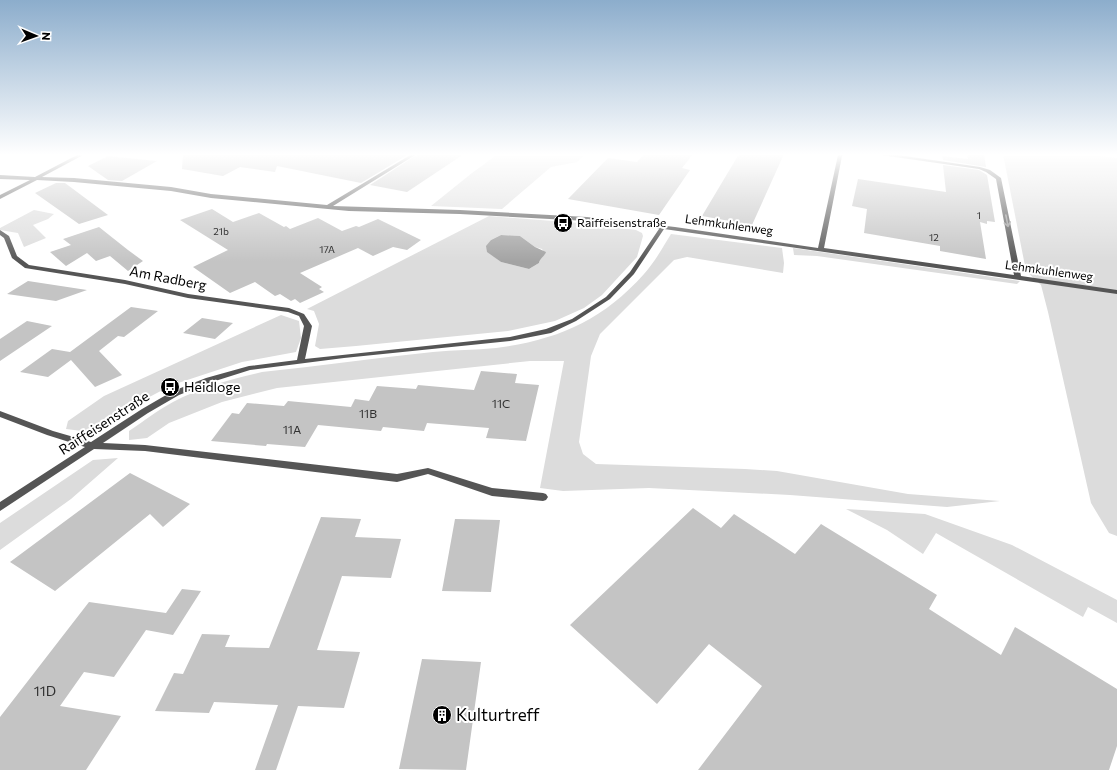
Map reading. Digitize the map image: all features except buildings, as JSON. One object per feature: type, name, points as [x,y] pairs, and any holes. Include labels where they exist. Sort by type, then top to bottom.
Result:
[{"type":"street","points":[[0,198],[15,190]]},
{"type":"street","name":"Lehmkuhlenweg","points":[[168,190],[211,196],[388,211],[460,212],[573,218],[662,228],[1117,292]]},
{"type":"street","points":[[329,206],[356,190]]},
{"type":"street","points":[[821,250],[833,190]]},
{"type":"street","points":[[1000,190],[1018,277]]},
{"type":"street","name":"Raiffeisenstraße","points":[[0,507],[145,411],[170,396],[209,380],[248,368],[510,339],[548,332],[574,320],[608,298],[632,273],[662,228]]},
{"type":"street","name":"Am Radberg","points":[[0,232],[7,238],[14,257],[27,267],[125,282],[188,296],[289,310],[302,315],[308,326],[301,361]]},
{"type":"street","points":[[0,414],[50,433],[93,446],[145,448],[397,478],[428,472],[492,492],[543,497]]},
{"type":"shaded area","points":[[451,190],[524,190],[502,209],[431,206]]},
{"type":"shaded area","points":[[1010,190],[1117,190],[1117,536],[1109,533],[1091,503],[1041,285],[1026,271]]},
{"type":"shaded area","points":[[34,210],[54,214],[48,219],[33,225],[46,238],[24,247],[18,233],[0,230],[0,228]]},
{"type":"shaded area","points":[[489,216],[579,223],[636,230],[642,233],[643,236],[637,257],[602,295],[584,308],[555,321],[508,331],[320,349],[315,346],[319,324],[314,311],[307,309]],"holes":[[[501,235],[520,236],[535,247],[542,249],[545,254],[540,259],[539,263],[529,269],[501,262],[488,252],[491,240]]]},
{"type":"shaded area","points":[[671,234],[782,248],[784,263],[783,273],[687,257],[674,260],[600,334],[591,356],[579,442],[583,454],[596,464],[777,471],[908,494],[1000,501],[947,507],[790,495],[649,488],[563,491],[540,488],[564,361],[530,361],[277,388],[222,402],[169,423],[147,438],[129,440],[129,431],[173,402],[206,388],[262,372],[433,352],[496,348],[539,340],[559,333],[577,326],[595,316],[628,290],[651,265]]},
{"type":"shaded area","points":[[501,235],[520,236],[535,247],[546,252],[539,263],[529,269],[501,262],[487,252],[486,246],[491,240]]},
{"type":"shaded area","points":[[793,248],[1020,281],[1017,284],[817,256],[794,255]]},
{"type":"shaded area","points":[[281,315],[299,321],[301,338],[296,352],[242,362],[172,385],[140,402],[96,431],[90,432],[66,429],[68,421],[104,396]]},
{"type":"shaded area","points":[[118,458],[71,499],[0,550],[0,523],[93,460]]},
{"type":"shaded area","points":[[846,509],[925,514],[1012,545],[1117,600],[1117,623],[1088,607],[1083,617],[936,533],[923,554],[887,530]]},
{"type":"place","name":"Raiffeisenstraße","points":[[563,223]]},
{"type":"place","name":"Heidloge","points":[[170,387]]},
{"type":"place","name":"Kulturtreff","points":[[442,715]]}]
